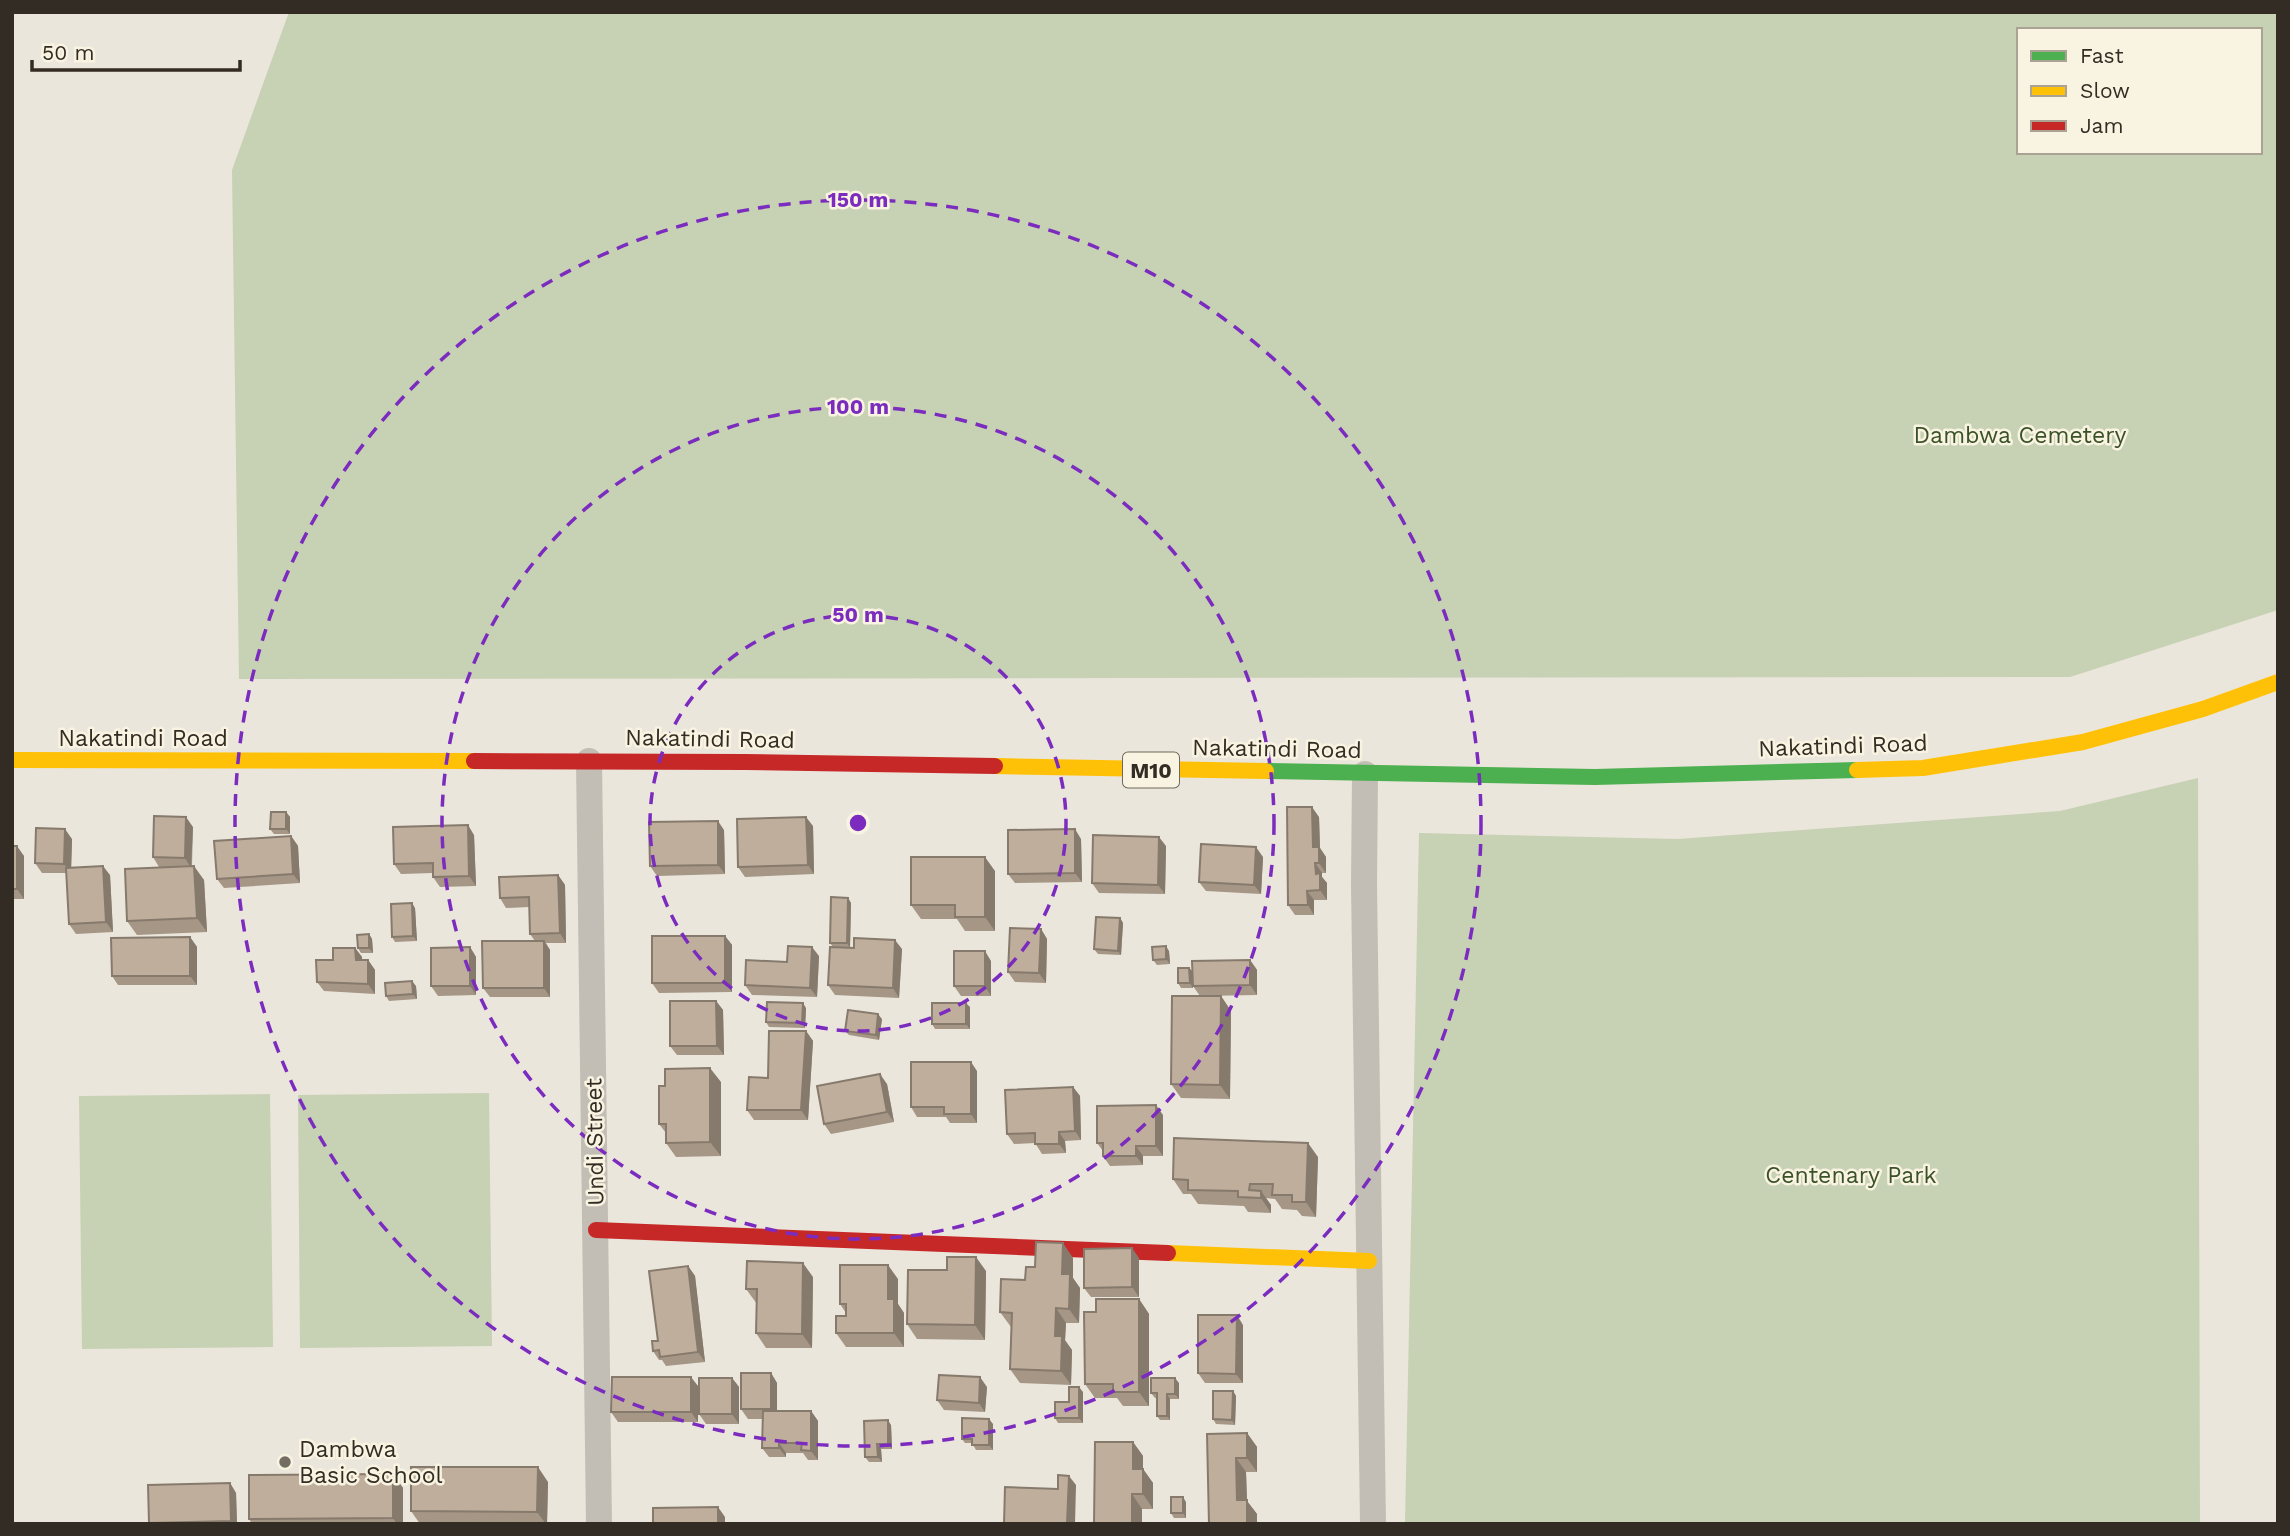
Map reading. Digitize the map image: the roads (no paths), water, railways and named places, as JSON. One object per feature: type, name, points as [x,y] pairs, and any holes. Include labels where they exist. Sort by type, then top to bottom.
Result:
[{"type":"main road","name":"Nakatindi Road","points":[[12,760],[589,761],[1595,777],[1923,768],[2083,742],[2203,709],[2278,682]]},
{"type":"main road","points":[[596,1230],[1368,1261]]},
{"type":"street","name":"Undi Street","points":[[589,761],[600,1524]]},
{"type":"street","points":[[1365,774],[1368,1261],[1373,1524]]},
{"type":"place","name":"Dambwa Basic School","points":[[285,1462]]},
{"type":"park label","name":"Dambwa Cemetery","points":[[2020,435]]},
{"type":"park label","name":"Centenary Park","points":[[1851,1175]]}]
